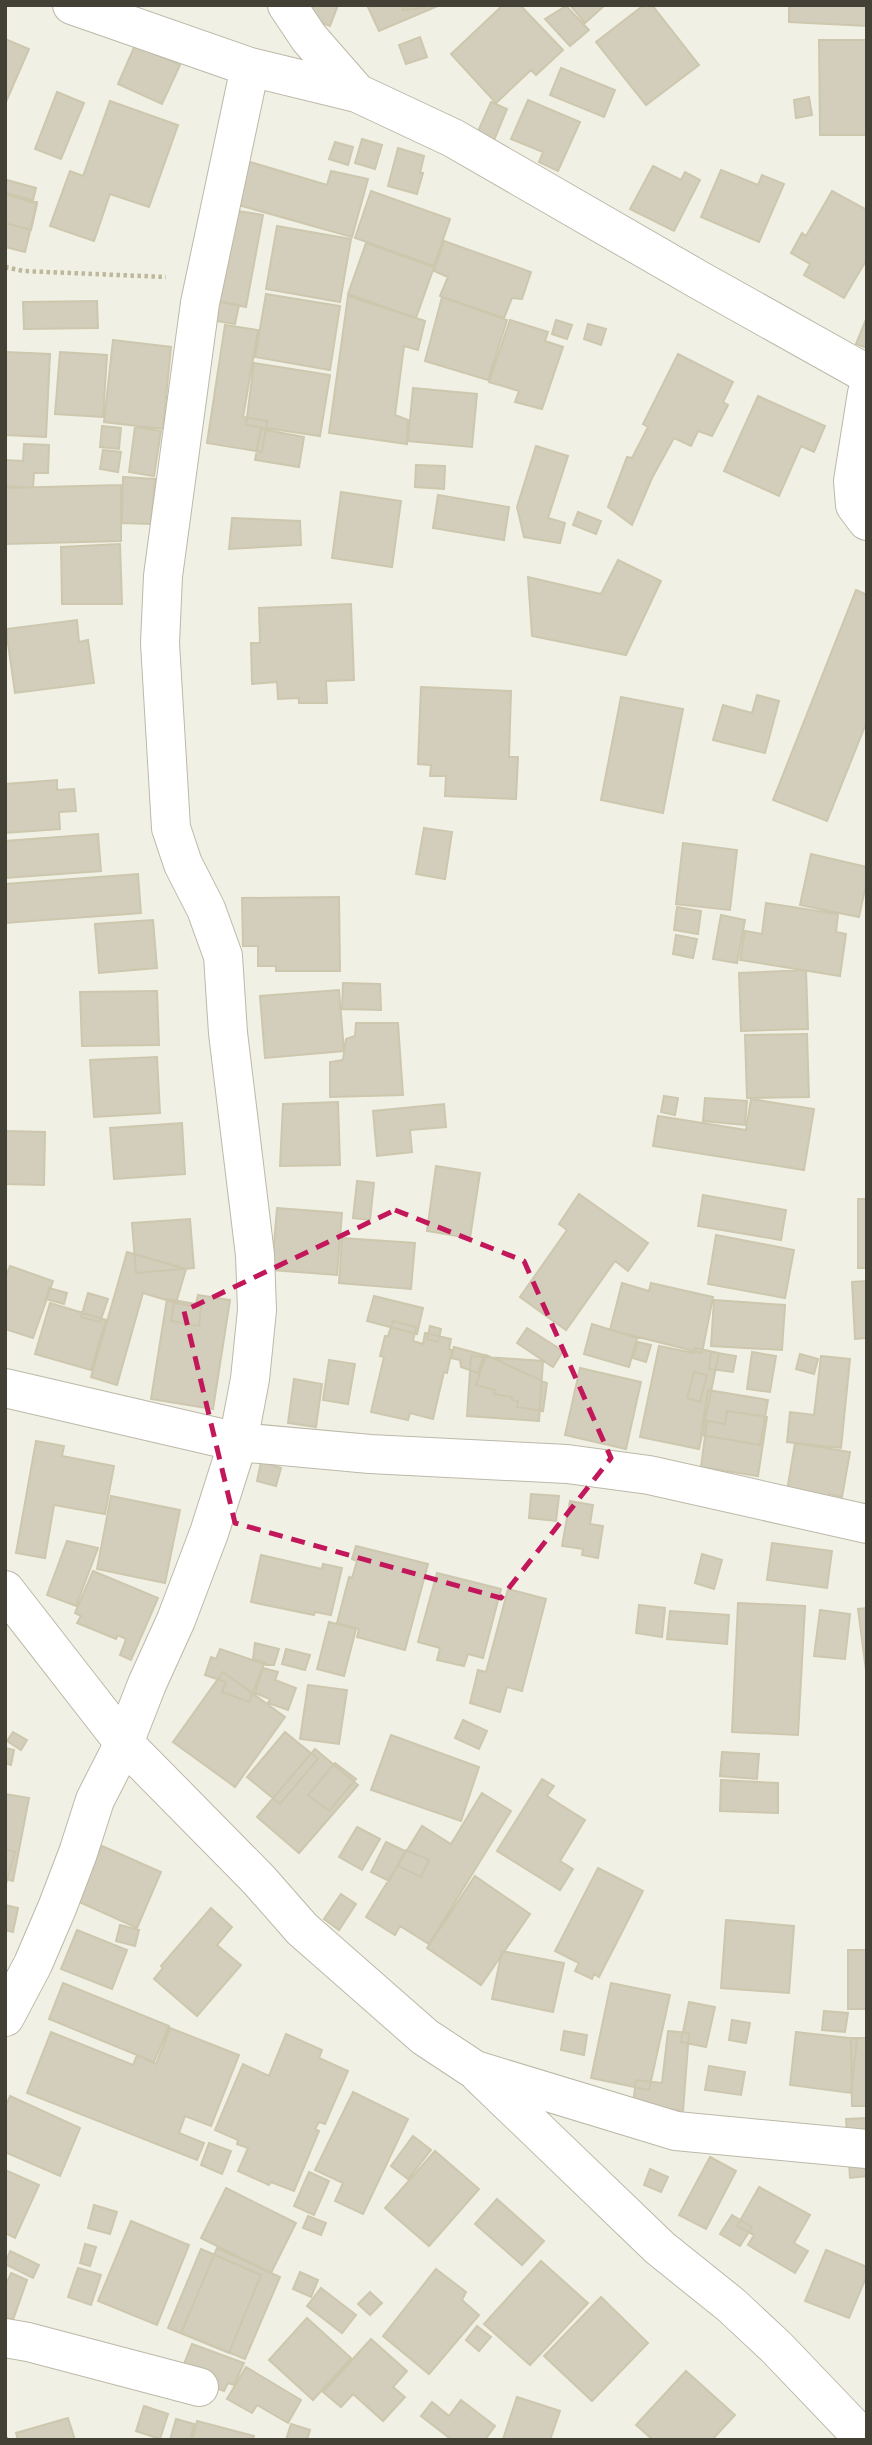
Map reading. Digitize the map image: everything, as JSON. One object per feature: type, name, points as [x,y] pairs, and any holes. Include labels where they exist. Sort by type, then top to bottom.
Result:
[{"type":"street","points":[[72,5],[250,67],[357,93],[453,138],[867,374]]},
{"type":"street","points":[[287,5],[309,38],[357,93]]},
{"type":"street","points":[[5,2017],[33,1964],[78,1853],[95,1800],[124,1743],[147,1684],[177,1620],[209,1533],[238,1441],[250,1379],[257,1310],[255,1255],[228,1033],[223,957],[206,909],[183,864],[171,828],[160,643],[163,576],[205,279],[250,67]]},
{"type":"street","points":[[867,393],[853,481],[855,505],[867,521]]},
{"type":"street","points":[[5,1388],[238,1441],[370,1454],[567,1464],[649,1475],[867,1524]]},
{"type":"street","points":[[5,1590],[124,1743],[259,1880],[302,1929],[425,2037],[475,2070],[660,2248],[731,2305],[777,2348],[864,2440]]},
{"type":"street","points":[[475,2070],[676,2131],[867,2149]]},
{"type":"street","points":[[5,2338],[199,2387]]},
{"type":"path","points":[[5,267],[23,271],[205,279]]},
{"type":"highlighted area","points":[[395,1210],[524,1261],[611,1458],[501,1598],[235,1523],[184,1311]]},
{"type":"building","points":[[309,5],[338,5],[330,26],[305,17]]},
{"type":"building","points":[[367,5],[440,5],[379,31]]},
{"type":"building","points":[[403,5],[425,5],[425,8],[403,10]]},
{"type":"building","points":[[503,5],[520,5],[563,50],[536,75],[531,70],[496,103],[451,54]]},
{"type":"building","points":[[570,5],[605,5],[585,23]]},
{"type":"building","points":[[644,5],[652,5],[699,65],[646,105],[596,42]]},
{"type":"building","points":[[789,5],[867,5],[867,26],[789,22]]},
{"type":"building","points":[[566,6],[589,30],[570,46],[545,19]]},
{"type":"building","points":[[420,37],[427,57],[406,64],[399,45]]},
{"type":"building","points":[[5,39],[29,49],[5,104]]},
{"type":"building","points":[[819,40],[867,40],[867,135],[820,135]]},
{"type":"building","points":[[135,45],[180,65],[162,104],[118,84]]},
{"type":"building","points":[[561,68],[615,90],[604,117],[550,95]]},
{"type":"building","points":[[57,92],[84,103],[61,159],[35,149]]},
{"type":"building","points":[[809,97],[812,115],[796,118],[794,100]]},
{"type":"building","points":[[528,100],[580,122],[558,171],[539,162],[543,152],[511,139]]},
{"type":"building","points":[[110,101],[178,125],[149,207],[110,194],[94,241],[50,226],[70,171],[83,176]]},
{"type":"building","points":[[491,102],[507,109],[492,145],[475,138]]},
{"type":"building","points":[[362,139],[382,145],[375,169],[355,163]]},
{"type":"building","points":[[335,142],[353,147],[348,165],[329,159]]},
{"type":"building","points":[[398,148],[424,156],[417,194],[388,186]]},
{"type":"building","points":[[247,161],[327,185],[331,171],[368,179],[352,237],[235,204]]},
{"type":"building","points":[[653,166],[681,180],[685,172],[700,180],[674,231],[630,209]]},
{"type":"building","points":[[721,170],[758,185],[762,175],[784,184],[759,242],[701,217]]},
{"type":"building","points":[[7,180],[36,188],[33,200],[5,193]]},
{"type":"building","points":[[371,191],[450,219],[434,266],[355,238]]},
{"type":"building","points":[[832,191],[867,210],[867,259],[844,298],[804,275],[810,264],[791,253],[802,233],[806,236]]},
{"type":"building","points":[[5,193],[37,202],[25,252],[5,247]]},
{"type":"building","points":[[5,194],[37,204],[31,230],[5,223]]},
{"type":"building","points":[[232,210],[263,215],[246,307],[215,301]]},
{"type":"building","points":[[277,226],[351,239],[340,302],[266,289]]},
{"type":"building","points":[[444,241],[531,272],[522,299],[512,298],[504,318],[440,296],[448,277],[434,271]]},
{"type":"building","points":[[366,243],[434,267],[416,318],[348,294]]},
{"type":"building","points":[[266,294],[340,306],[330,370],[255,357]]},
{"type":"building","points":[[348,296],[425,321],[418,350],[404,346],[395,415],[408,420],[407,444],[329,433]]},
{"type":"building","points":[[442,297],[507,320],[488,380],[425,361]]},
{"type":"building","points":[[209,299],[239,305],[235,324],[205,319]]},
{"type":"building","points":[[97,301],[98,328],[24,329],[23,302]]},
{"type":"building","points":[[867,317],[867,348],[856,344]]},
{"type":"building","points":[[510,320],[548,332],[545,341],[563,347],[542,409],[515,402],[519,391],[489,382]]},
{"type":"building","points":[[556,320],[572,325],[567,339],[552,334]]},
{"type":"building","points":[[588,324],[606,329],[601,345],[584,339]]},
{"type":"building","points":[[225,325],[258,330],[243,417],[267,421],[262,452],[207,443]]},
{"type":"building","points":[[113,340],[171,347],[163,429],[104,422]]},
{"type":"building","points":[[5,352],[50,354],[46,437],[5,435]]},
{"type":"building","points":[[60,352],[107,355],[103,417],[55,414]]},
{"type":"building","points":[[678,354],[733,382],[723,402],[728,405],[712,436],[698,431],[691,446],[674,438],[652,478],[632,525],[608,507],[627,457],[632,458],[648,427],[643,424]]},
{"type":"building","points":[[254,363],[330,375],[320,436],[246,425]]},
{"type":"building","points":[[413,388],[477,394],[472,447],[408,441]]},
{"type":"building","points":[[758,396],[825,426],[814,452],[801,446],[779,496],[724,471]]},
{"type":"building","points":[[102,426],[121,428],[119,449],[100,447]]},
{"type":"building","points":[[135,427],[161,431],[154,476],[129,472]]},
{"type":"building","points":[[261,429],[304,437],[299,467],[255,460]]},
{"type":"building","points":[[24,444],[49,445],[48,473],[34,473],[33,488],[5,486],[5,460],[23,461]]},
{"type":"building","points":[[536,446],[568,456],[548,518],[565,523],[560,543],[524,537],[517,507]]},
{"type":"building","points":[[103,450],[121,452],[118,472],[100,469]]},
{"type":"building","points":[[416,465],[445,466],[444,489],[415,487]]},
{"type":"building","points":[[123,477],[155,479],[151,524],[122,523]]},
{"type":"building","points":[[121,485],[121,541],[5,544],[5,488]]},
{"type":"building","points":[[341,492],[401,501],[392,567],[332,558]]},
{"type":"building","points":[[438,495],[509,507],[504,540],[433,528]]},
{"type":"building","points":[[578,512],[601,521],[596,534],[573,525]]},
{"type":"building","points":[[232,518],[300,521],[301,545],[229,549]]},
{"type":"building","points":[[120,544],[122,604],[62,604],[61,547]]},
{"type":"building","points":[[618,560],[661,581],[626,655],[532,636],[528,577],[601,594]]},
{"type":"building","points":[[856,590],[867,595],[867,721],[827,821],[773,800]]},
{"type":"building","points":[[351,604],[354,680],[326,681],[327,703],[299,703],[299,698],[278,699],[277,682],[252,684],[251,643],[260,643],[259,608]]},
{"type":"building","points":[[77,620],[79,642],[88,640],[94,683],[15,693],[6,629]]},
{"type":"building","points":[[421,687],[511,691],[509,757],[518,757],[516,799],[445,796],[446,776],[430,776],[431,765],[418,764]]},
{"type":"building","points":[[757,695],[779,701],[765,753],[713,740],[723,705],[752,713]]},
{"type":"building","points":[[621,697],[683,709],[663,813],[601,800]]},
{"type":"building","points":[[57,780],[57,790],[74,789],[76,811],[59,812],[60,829],[5,833],[5,784]]},
{"type":"building","points":[[424,828],[452,832],[445,879],[416,874]]},
{"type":"building","points":[[98,834],[101,871],[5,878],[5,841]]},
{"type":"building","points":[[683,843],[737,850],[730,910],[676,904]]},
{"type":"building","points":[[811,854],[867,867],[859,917],[800,905]]},
{"type":"building","points":[[138,874],[141,913],[5,923],[5,884]]},
{"type":"building","points":[[339,897],[340,971],[276,971],[276,966],[258,966],[258,946],[243,946],[242,898]]},
{"type":"building","points":[[766,903],[838,914],[836,932],[846,934],[840,976],[740,960],[745,931],[762,934]]},
{"type":"building","points":[[677,907],[701,911],[698,934],[674,930]]},
{"type":"building","points":[[721,915],[745,920],[737,963],[713,959]]},
{"type":"building","points":[[153,920],[157,968],[99,973],[95,924]]},
{"type":"building","points":[[676,935],[697,939],[693,958],[673,954]]},
{"type":"building","points":[[806,970],[808,1029],[741,1031],[739,973]]},
{"type":"building","points":[[343,983],[380,984],[381,1010],[342,1009]]},
{"type":"building","points":[[339,990],[344,1051],[265,1058],[260,996]]},
{"type":"building","points":[[157,991],[159,1045],[82,1046],[80,992]]},
{"type":"building","points":[[356,1023],[398,1023],[403,1095],[330,1097],[330,1062],[343,1060],[346,1039],[355,1036]]},
{"type":"building","points":[[807,1034],[809,1097],[747,1098],[745,1035]]},
{"type":"building","points":[[157,1057],[160,1113],[94,1117],[90,1060]]},
{"type":"building","points":[[664,1096],[678,1098],[675,1115],[661,1112]]},
{"type":"building","points":[[705,1098],[747,1101],[745,1125],[703,1121]]},
{"type":"building","points":[[751,1099],[814,1109],[804,1170],[653,1146],[658,1116],[746,1130]]},
{"type":"building","points":[[338,1102],[340,1165],[280,1166],[283,1104]]},
{"type":"building","points":[[444,1104],[446,1127],[410,1130],[412,1152],[377,1156],[373,1111]]},
{"type":"building","points":[[182,1123],[185,1174],[114,1179],[110,1128]]},
{"type":"building","points":[[5,1131],[45,1132],[44,1185],[5,1184]]},
{"type":"building","points":[[436,1166],[480,1173],[470,1238],[427,1231]]},
{"type":"building","points":[[357,1181],[374,1183],[370,1220],[353,1218]]},
{"type":"building","points":[[579,1194],[648,1243],[628,1271],[615,1261],[566,1330],[520,1297],[567,1230],[559,1224]]},
{"type":"building","points":[[703,1195],[786,1210],[781,1240],[698,1226]]},
{"type":"building","points":[[858,1199],[867,1199],[867,1268],[858,1268]]},
{"type":"building","points":[[277,1208],[342,1213],[337,1275],[272,1270]]},
{"type":"building","points":[[190,1219],[194,1268],[136,1273],[132,1223]]},
{"type":"building","points":[[716,1235],[794,1250],[785,1298],[708,1284]]},
{"type":"building","points":[[342,1238],[415,1243],[411,1289],[339,1283]]},
{"type":"building","points":[[127,1252],[186,1269],[176,1303],[143,1293],[117,1385],[91,1377]]},
{"type":"building","points":[[10,1266],[53,1281],[33,1338],[5,1329],[5,1279]]},
{"type":"building","points":[[867,1281],[867,1338],[855,1339],[852,1282]]},
{"type":"building","points":[[622,1283],[649,1291],[651,1283],[713,1297],[702,1353],[610,1330]]},
{"type":"building","points":[[49,1288],[67,1293],[64,1304],[46,1299]]},
{"type":"building","points":[[88,1293],[108,1299],[100,1322],[81,1317]]},
{"type":"building","points":[[198,1295],[230,1300],[213,1409],[151,1399],[167,1299],[196,1304]]},
{"type":"building","points":[[374,1296],[423,1308],[417,1334],[367,1321]]},
{"type":"building","points":[[714,1300],[785,1305],[782,1350],[711,1346]]},
{"type":"building","points":[[50,1303],[106,1320],[91,1370],[35,1354]]},
{"type":"building","points":[[174,1303],[201,1307],[199,1326],[171,1321]]},
{"type":"building","points":[[393,1321],[416,1327],[413,1341],[423,1344],[425,1333],[451,1339],[449,1349],[452,1350],[447,1373],[444,1372],[433,1419],[410,1413],[408,1420],[371,1412],[384,1357],[380,1356],[385,1336],[388,1336]]},
{"type":"building","points":[[592,1324],[637,1338],[629,1367],[584,1354]]},
{"type":"building","points":[[430,1326],[441,1329],[438,1342],[427,1339]]},
{"type":"building","points":[[527,1328],[563,1351],[553,1367],[517,1343]]},
{"type":"building","points":[[638,1342],[651,1345],[646,1362],[633,1358]]},
{"type":"building","points":[[659,1346],[694,1353],[695,1348],[719,1353],[699,1449],[640,1437]]},
{"type":"building","points":[[454,1347],[484,1355],[478,1373],[461,1367],[460,1360],[451,1358]]},
{"type":"building","points":[[711,1352],[736,1356],[733,1372],[709,1369]]},
{"type":"building","points":[[752,1352],[776,1356],[770,1392],[747,1389]]},
{"type":"building","points":[[800,1354],[818,1359],[814,1374],[796,1369]]},
{"type":"building","points":[[486,1355],[547,1383],[543,1411],[517,1407],[518,1401],[512,1400],[512,1397],[494,1394],[495,1390],[476,1385]]},
{"type":"building","points":[[471,1356],[543,1361],[539,1421],[467,1416]]},
{"type":"building","points":[[821,1356],[850,1359],[841,1448],[787,1442],[790,1412],[814,1415]]},
{"type":"building","points":[[329,1360],[355,1364],[348,1404],[323,1400]]},
{"type":"building","points":[[580,1368],[641,1382],[626,1449],[565,1435]]},
{"type":"building","points":[[694,1372],[707,1375],[700,1402],[687,1398]]},
{"type":"building","points":[[294,1379],[322,1384],[316,1427],[288,1423]]},
{"type":"building","points":[[708,1390],[768,1400],[760,1445],[701,1435]]},
{"type":"building","points":[[727,1411],[767,1417],[758,1476],[701,1467],[707,1421],[725,1424]]},
{"type":"building","points":[[36,1441],[64,1446],[62,1456],[114,1466],[105,1514],[54,1505],[45,1558],[16,1553]]},
{"type":"building","points":[[795,1443],[850,1452],[842,1497],[829,1494],[827,1505],[787,1491]]},
{"type":"building","points":[[261,1462],[281,1468],[276,1486],[257,1481]]},
{"type":"building","points":[[531,1494],[559,1496],[556,1521],[529,1518]]},
{"type":"building","points":[[111,1496],[180,1510],[165,1583],[97,1569]]},
{"type":"building","points":[[570,1501],[593,1505],[590,1524],[603,1526],[598,1558],[582,1555],[583,1549],[562,1546]]},
{"type":"building","points":[[67,1541],[98,1548],[76,1606],[47,1595]]},
{"type":"building","points":[[772,1543],[832,1551],[827,1588],[767,1580]]},
{"type":"building","points":[[356,1546],[428,1564],[405,1650],[357,1637],[359,1629],[337,1623],[349,1577],[352,1578],[357,1561],[352,1559]]},
{"type":"building","points":[[702,1554],[722,1560],[714,1589],[695,1583]]},
{"type":"building","points":[[261,1555],[322,1569],[323,1564],[342,1568],[331,1615],[315,1612],[314,1615],[251,1602]]},
{"type":"building","points":[[93,1571],[158,1598],[131,1660],[120,1655],[126,1639],[118,1635],[116,1639],[77,1623],[81,1616],[75,1613]]},
{"type":"building","points":[[437,1573],[501,1589],[483,1658],[468,1654],[464,1666],[437,1660],[440,1648],[418,1642]]},
{"type":"building","points":[[508,1589],[546,1599],[522,1691],[507,1687],[500,1712],[470,1703],[478,1670],[486,1672]]},
{"type":"building","points":[[738,1603],[805,1606],[798,1735],[732,1732]]},
{"type":"building","points":[[639,1605],[665,1608],[662,1637],[636,1633]]},
{"type":"building","points":[[867,1608],[867,1678],[858,1609]]},
{"type":"building","points":[[820,1610],[850,1614],[845,1659],[814,1656]]},
{"type":"building","points":[[670,1611],[729,1615],[727,1644],[667,1639]]},
{"type":"building","points":[[329,1622],[356,1629],[344,1676],[317,1669]]},
{"type":"building","points":[[255,1643],[279,1649],[274,1665],[266,1665],[253,1659]]},
{"type":"building","points":[[220,1649],[264,1664],[249,1702],[222,1692],[226,1682],[205,1675],[211,1657],[216,1659]]},
{"type":"building","points":[[286,1649],[310,1655],[305,1670],[282,1664]]},
{"type":"building","points":[[263,1668],[278,1672],[275,1680],[296,1688],[288,1710],[268,1703],[270,1699],[255,1693]]},
{"type":"building","points":[[223,1672],[285,1717],[235,1787],[173,1742]]},
{"type":"building","points":[[308,1685],[347,1690],[339,1744],[300,1739]]},
{"type":"building","points":[[463,1720],[487,1731],[479,1749],[455,1738]]},
{"type":"building","points":[[13,1732],[27,1740],[21,1750],[7,1741]]},
{"type":"building","points":[[285,1732],[318,1759],[280,1804],[247,1777]]},
{"type":"building","points":[[391,1735],[479,1767],[461,1821],[371,1790]]},
{"type":"building","points":[[5,1748],[14,1750],[11,1765],[5,1763]]},
{"type":"building","points":[[315,1749],[358,1785],[299,1853],[257,1817]]},
{"type":"building","points":[[722,1752],[759,1754],[757,1779],[720,1776]]},
{"type":"building","points":[[335,1763],[356,1779],[329,1811],[308,1795]]},
{"type":"building","points":[[542,1779],[554,1786],[547,1796],[585,1820],[560,1861],[573,1869],[560,1890],[497,1851]]},
{"type":"building","points":[[721,1780],[778,1783],[778,1813],[720,1811]]},
{"type":"building","points":[[482,1793],[511,1811],[429,1944],[400,1926],[395,1935],[366,1917],[422,1826],[451,1844]]},
{"type":"building","points":[[5,1794],[29,1798],[13,1881],[5,1879]]},
{"type":"building","points":[[357,1827],[380,1839],[362,1870],[339,1857]]},
{"type":"building","points":[[386,1842],[405,1851],[389,1881],[371,1872]]},
{"type":"building","points":[[102,1846],[161,1872],[137,1928],[77,1901]]},
{"type":"building","points":[[5,1849],[15,1852],[5,1887]]},
{"type":"building","points":[[406,1850],[429,1860],[421,1877],[398,1866]]},
{"type":"building","points":[[598,1868],[643,1891],[599,1977],[594,1974],[592,1979],[575,1971],[579,1963],[555,1951]]},
{"type":"building","points":[[475,1876],[530,1914],[481,1985],[427,1948]]},
{"type":"building","points":[[341,1894],[356,1904],[339,1930],[324,1919]]},
{"type":"building","points":[[5,1905],[18,1908],[13,1932],[5,1930]]},
{"type":"building","points":[[211,1908],[232,1927],[217,1945],[241,1965],[197,2016],[154,1979],[163,1968],[161,1966]]},
{"type":"building","points":[[726,1920],[794,1926],[789,1993],[721,1988]]},
{"type":"building","points":[[120,1925],[139,1930],[135,1946],[116,1941]]},
{"type":"building","points":[[77,1930],[127,1950],[112,1989],[61,1969]]},
{"type":"building","points":[[848,1950],[867,1950],[867,2009],[848,2009]]},
{"type":"building","points":[[502,1951],[564,1963],[553,2012],[492,1999]]},
{"type":"building","points":[[63,1983],[169,2026],[154,2062],[49,2019]]},
{"type":"building","points":[[611,1983],[670,1995],[649,2090],[591,2078]]},
{"type":"building","points":[[689,2002],[715,2007],[706,2047],[681,2042]]},
{"type":"building","points":[[824,2011],[848,2013],[845,2032],[822,2030]]},
{"type":"building","points":[[732,2020],[750,2023],[746,2043],[729,2040]]},
{"type":"building","points":[[170,2028],[239,2055],[211,2126],[185,2116],[179,2133],[204,2143],[197,2160],[27,2093],[51,2032],[133,2065],[137,2055],[156,2064]]},
{"type":"building","points":[[564,2031],[587,2035],[584,2055],[561,2050]]},
{"type":"building","points":[[668,2031],[689,2033],[683,2111],[633,2105],[636,2080],[662,2083]]},
{"type":"building","points":[[796,2032],[857,2039],[851,2093],[790,2085]]},
{"type":"building","points":[[286,2034],[322,2050],[319,2058],[348,2071],[325,2124],[319,2122],[315,2129],[319,2131],[294,2191],[271,2182],[269,2185],[238,2171],[248,2148],[237,2144],[238,2140],[215,2130],[243,2064],[269,2076]]},
{"type":"building","points":[[851,2038],[867,2038],[867,2106],[852,2106]]},
{"type":"building","points":[[709,2066],[745,2072],[741,2095],[705,2090]]},
{"type":"building","points":[[353,2092],[408,2119],[363,2214],[335,2201],[343,2183],[315,2170]]},
{"type":"building","points":[[10,2096],[80,2128],[60,2176],[5,2152],[5,2108]]},
{"type":"building","points":[[867,2118],[867,2176],[850,2178],[846,2119]]},
{"type":"building","points":[[413,2136],[431,2150],[408,2179],[391,2166]]},
{"type":"building","points":[[209,2143],[231,2151],[222,2174],[201,2165]]},
{"type":"building","points":[[435,2151],[479,2189],[429,2246],[385,2208]]},
{"type":"building","points":[[710,2157],[736,2171],[706,2229],[679,2215]]},
{"type":"building","points":[[650,2169],[668,2177],[661,2192],[644,2185]]},
{"type":"building","points":[[5,2170],[39,2185],[15,2238],[5,2233]]},
{"type":"building","points":[[309,2172],[329,2181],[314,2215],[294,2206]]},
{"type":"building","points":[[759,2187],[810,2215],[794,2243],[808,2251],[795,2273],[748,2245],[754,2235],[737,2226]]},
{"type":"building","points":[[226,2188],[296,2223],[271,2273],[201,2238]]},
{"type":"building","points":[[497,2199],[544,2241],[522,2265],[475,2224]]},
{"type":"building","points":[[94,2205],[117,2212],[110,2234],[88,2228]]},
{"type":"building","points":[[732,2215],[752,2227],[740,2246],[720,2234]]},
{"type":"building","points":[[308,2216],[326,2223],[321,2235],[303,2228]]},
{"type":"building","points":[[131,2221],[189,2245],[157,2325],[98,2301]]},
{"type":"building","points":[[85,2244],[96,2247],[90,2266],[80,2263]]},
{"type":"building","points":[[217,2248],[280,2277],[245,2359],[181,2333]]},
{"type":"building","points":[[201,2249],[261,2275],[229,2353],[168,2328]]},
{"type":"building","points":[[826,2250],[867,2267],[867,2275],[849,2318],[805,2301]]},
{"type":"building","points":[[10,2251],[39,2265],[33,2278],[5,2264]]},
{"type":"building","points":[[541,2261],[588,2303],[530,2365],[484,2324]]},
{"type":"building","points":[[78,2268],[101,2275],[91,2305],[68,2297]]},
{"type":"building","points":[[436,2269],[466,2292],[462,2300],[479,2315],[429,2374],[383,2336]]},
{"type":"building","points":[[300,2272],[318,2280],[311,2297],[293,2289]]},
{"type":"building","points":[[11,2273],[27,2280],[13,2320],[5,2317],[5,2287]]},
{"type":"building","points":[[321,2288],[356,2315],[342,2333],[307,2306]]},
{"type":"building","points":[[370,2292],[382,2303],[370,2315],[358,2304]]},
{"type":"building","points":[[601,2297],[648,2343],[592,2401],[544,2356]]},
{"type":"building","points":[[307,2318],[351,2358],[313,2400],[269,2360]]},
{"type":"building","points":[[477,2326],[491,2337],[479,2351],[466,2340]]},
{"type":"building","points":[[371,2339],[407,2371],[393,2387],[405,2397],[383,2421],[353,2394],[341,2407],[323,2392]]},
{"type":"building","points":[[192,2344],[244,2363],[234,2385],[228,2383],[224,2391],[180,2374]]},
{"type":"building","points":[[246,2367],[301,2400],[288,2423],[257,2405],[252,2413],[227,2399]]},
{"type":"building","points":[[686,2371],[735,2415],[712,2440],[653,2440],[636,2425]]},
{"type":"building","points":[[517,2397],[560,2411],[550,2440],[503,2439]]},
{"type":"building","points":[[461,2400],[495,2426],[485,2440],[452,2440],[421,2416],[432,2402],[449,2416]]},
{"type":"building","points":[[144,2406],[168,2414],[160,2439],[136,2431]]},
{"type":"building","points":[[68,2418],[75,2440],[18,2440],[16,2433]]},
{"type":"building","points":[[176,2419],[194,2424],[190,2440],[170,2440]]},
{"type":"building","points":[[197,2421],[254,2436],[253,2440],[192,2440]]},
{"type":"building","points":[[291,2424],[310,2430],[307,2440],[286,2440]]}]
